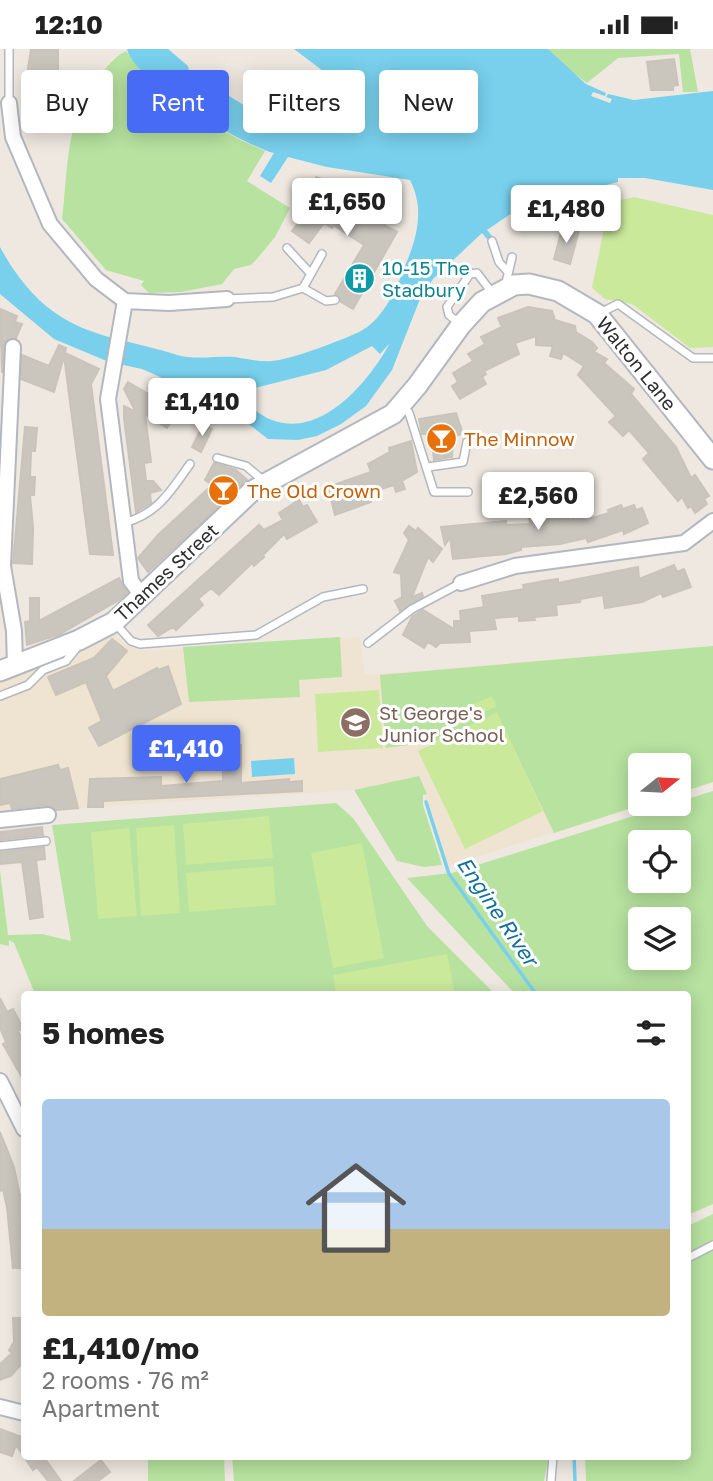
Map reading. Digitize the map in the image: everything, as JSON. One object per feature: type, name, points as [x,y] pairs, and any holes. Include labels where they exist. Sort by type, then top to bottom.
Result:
[{"type":"street","points":[[9,103],[13,137],[50,223],[96,279],[125,301],[169,303],[228,299]]},
{"type":"street","name":"Walton Lane","points":[[501,284],[529,283],[545,287],[572,298],[597,314],[713,459]]},
{"type":"street","name":"Thames Street","points":[[8,668],[83,639],[114,622],[264,482],[344,443],[393,414],[461,325],[501,284]]},
{"type":"street","points":[[125,301],[108,406],[131,581],[143,597]]},
{"type":"street","points":[[8,668],[14,631],[3,566],[11,346]]},
{"type":"street","points":[[461,583],[515,566],[684,543],[713,521]]},
{"type":"street","points":[[0,820],[48,815]]},
{"type":"street","points":[[0,1081],[21,1123]]},
{"type":"street","points":[[0,1407],[21,1412]]},
{"type":"lane","points":[[9,49],[9,103]]},
{"type":"lane","points":[[492,241],[499,262],[501,284]]},
{"type":"lane","points":[[287,248],[310,273]]},
{"type":"lane","points":[[303,288],[322,254]]},
{"type":"lane","points":[[501,284],[512,257]]},
{"type":"lane","points":[[461,325],[449,315],[447,307],[470,274],[477,273],[501,284]]},
{"type":"lane","points":[[228,299],[273,297],[303,288],[326,301],[335,300]]},
{"type":"lane","points":[[597,314],[618,304],[693,358],[713,358]]},
{"type":"lane","points":[[402,404],[409,413],[434,492],[468,492]]},
{"type":"lane","points":[[428,467],[463,462],[467,442]]},
{"type":"lane","points":[[217,458],[246,466],[264,482]]},
{"type":"lane","points":[[123,523],[144,517],[158,506],[190,464]]},
{"type":"lane","points":[[368,643],[412,609],[461,583]]},
{"type":"lane","points":[[114,622],[131,641],[140,644],[252,636],[323,597],[363,589]]},
{"type":"lane","points":[[0,696],[28,685],[43,670],[66,661],[83,639]]},
{"type":"lane","points":[[0,846],[46,841]]},
{"type":"lane","points":[[691,1256],[713,1245]]},
{"type":"lane","points":[[551,1481],[553,1460]]},
{"type":"shaded area","name":"St George's Junior School","points":[[115,635],[126,645],[143,651],[360,637],[365,675],[713,646],[713,782],[691,789],[691,753],[628,753],[628,809],[448,866],[418,776],[354,790],[0,813],[0,682]]},
{"type":"green space","points":[[548,49],[690,49],[698,92],[683,92],[679,54],[618,58],[587,83],[562,64]]},
{"type":"green space","points":[[126,51],[142,70],[127,70],[127,133],[226,133],[265,151],[247,181],[290,208],[275,237],[256,260],[251,265],[234,269],[222,284],[181,292],[149,293],[141,285],[144,281],[106,270],[62,219],[73,133],[113,133],[113,70],[104,70]]},
{"type":"green space","points":[[634,197],[713,215],[713,347],[690,348],[632,304],[605,299],[592,288],[609,203]]},
{"type":"green space","points":[[340,637],[342,677],[299,680],[300,697],[189,702],[183,647]]},
{"type":"green space","points":[[713,646],[713,782],[691,789],[691,753],[628,753],[628,809],[554,833],[497,713],[437,741],[386,748],[380,675]]},
{"type":"green space","points":[[379,690],[383,748],[318,752],[315,694]]},
{"type":"green space","points":[[492,696],[497,706],[452,728],[446,716]]},
{"type":"green space","points":[[497,712],[543,811],[465,849],[418,751]]},
{"type":"green space","points":[[419,776],[427,794],[423,795],[423,805],[442,865],[424,867],[397,861],[354,790]]},
{"type":"green space","points":[[713,791],[713,1204],[691,1214],[691,991],[512,991],[407,878],[452,873],[633,816],[691,816],[691,798]]},
{"type":"green space","points":[[336,803],[353,818],[427,926],[492,991],[34,991],[14,943],[9,940],[9,946],[0,944],[0,871],[8,935],[42,934],[71,941],[52,825]]},
{"type":"green space","points":[[269,816],[273,858],[186,865],[183,824]]},
{"type":"green space","points":[[174,825],[180,913],[141,916],[136,828]]},
{"type":"green space","points":[[129,828],[137,916],[98,919],[91,832]]},
{"type":"green space","points":[[362,843],[384,958],[333,968],[311,853]]},
{"type":"green space","points":[[273,866],[276,905],[189,912],[186,873]]},
{"type":"green space","points":[[447,954],[454,991],[336,991],[333,975]]},
{"type":"green space","points":[[713,1214],[713,1481],[586,1481],[585,1460],[691,1460],[691,1225]]},
{"type":"green space","points":[[148,1460],[224,1460],[225,1481],[148,1481]]},
{"type":"green space","points":[[232,1460],[548,1460],[544,1481],[234,1481]]},
{"type":"water","points":[[127,49],[168,49],[188,66],[189,70],[141,70]]},
{"type":"water","points":[[294,49],[548,49],[586,84],[606,93],[605,96],[593,92],[591,96],[610,103],[612,99],[606,97],[608,94],[634,100],[713,91],[713,190],[645,178],[618,178],[618,182],[569,194],[558,192],[528,206],[528,210],[509,215],[487,230],[492,236],[487,239],[482,233],[433,279],[420,299],[392,370],[366,406],[341,424],[317,436],[298,440],[268,439],[224,405],[142,369],[109,362],[54,339],[0,294],[0,247],[30,291],[68,321],[98,334],[183,356],[280,360],[361,331],[384,309],[395,290],[414,241],[418,211],[410,180],[327,167],[288,157],[271,183],[260,176],[274,153],[229,133],[229,96],[243,105],[243,133],[365,133],[365,70],[322,70]],"holes":[[[390,343],[370,374],[342,403],[326,414],[291,424],[272,420],[231,394],[326,370],[372,346],[380,354]]]},
{"type":"water","points":[[294,758],[295,774],[252,777],[251,761]]},
{"type":"building","points":[[31,49],[58,49],[58,70],[28,70]]},
{"type":"building","points":[[674,59],[678,85],[673,86],[673,90],[651,90],[647,62]]},
{"type":"building","points":[[316,177],[328,181],[324,192],[397,232],[353,309],[341,302],[335,294],[364,245],[333,225],[332,228],[324,223],[309,243],[292,231],[311,206],[306,204]]},
{"type":"building","points":[[563,225],[579,230],[570,264],[554,259]]},
{"type":"building","points":[[528,307],[552,311],[555,320],[575,326],[576,332],[592,342],[597,348],[594,352],[607,359],[604,363],[634,389],[631,394],[676,447],[691,478],[695,475],[709,496],[704,499],[707,504],[695,513],[691,506],[688,508],[682,497],[678,501],[643,459],[649,453],[629,430],[623,436],[609,422],[616,416],[578,375],[584,366],[563,353],[561,359],[550,356],[553,346],[536,345],[536,336],[515,343],[519,354],[484,371],[486,374],[482,377],[486,384],[460,399],[452,386],[458,382],[453,373],[473,361],[468,354],[485,344],[481,337],[502,327],[498,318]]},
{"type":"building","points":[[0,309],[17,316],[15,322],[22,324],[16,338],[5,342],[2,373]]},
{"type":"building","points":[[59,345],[66,348],[65,353],[99,369],[91,384],[113,555],[90,554],[64,356],[54,392],[21,379],[22,355],[49,366]]},
{"type":"building","points":[[128,382],[164,403],[161,407],[175,416],[167,428],[145,414],[151,462],[144,463],[146,481],[153,481],[161,490],[150,493],[151,503],[136,512],[124,418],[124,406],[136,412],[124,389]]},
{"type":"building","name":"The Minnow","points":[[456,413],[463,434],[453,436],[452,457],[434,460],[432,441],[429,434],[422,434],[419,419]]},
{"type":"building","points":[[203,425],[212,429],[201,452],[192,447]]},
{"type":"building","points":[[25,427],[37,428],[35,451],[31,451],[30,477],[35,477],[34,495],[30,495],[32,564],[13,563]]},
{"type":"building","points":[[411,441],[417,472],[402,481],[405,489],[396,492],[394,485],[368,493],[371,502],[335,515],[328,487],[371,472],[368,464],[390,452],[389,448]]},
{"type":"building","points":[[214,463],[236,470],[247,480],[148,572],[138,558],[158,535],[212,485],[205,480]]},
{"type":"building","points":[[299,500],[303,507],[307,505],[317,522],[287,539],[284,534],[264,557],[254,566],[252,563],[219,595],[211,588],[198,599],[203,605],[176,630],[173,627],[158,636],[148,625],[259,525],[264,530],[283,520],[279,513]]},
{"type":"building","points":[[621,505],[623,509],[634,505],[636,510],[642,508],[648,523],[624,534],[623,530],[588,542],[586,538],[560,544],[521,547],[521,550],[506,554],[453,559],[450,537],[445,545],[441,527],[506,521],[506,525],[530,524],[529,515],[568,510],[569,520],[588,515],[589,519],[609,513],[608,510]]},
{"type":"building","points":[[409,526],[416,531],[418,528],[442,549],[433,562],[428,557],[412,597],[422,593],[423,596],[400,611],[395,601],[402,597],[401,574],[394,572],[409,540],[404,533]]},
{"type":"building","points":[[674,565],[677,572],[684,569],[691,587],[663,597],[661,593],[642,602],[605,608],[603,595],[556,605],[557,615],[534,617],[535,620],[519,621],[519,616],[494,618],[496,629],[469,631],[470,642],[440,643],[436,647],[428,642],[424,648],[403,635],[412,617],[423,610],[454,629],[454,621],[461,621],[460,611],[484,607],[482,596],[524,589],[523,585],[544,581],[558,579],[558,583],[638,567],[639,579]]},
{"type":"building","points":[[119,578],[127,593],[119,600],[60,634],[27,645],[25,622],[30,621],[30,598],[39,598],[39,621]]},
{"type":"building","points":[[112,639],[127,651],[106,676],[113,691],[157,668],[159,670],[168,666],[181,704],[99,746],[89,728],[102,721],[86,682],[56,695],[48,677],[94,658]]},
{"type":"building","points":[[223,745],[241,745],[241,783],[289,779],[289,782],[302,781],[302,791],[103,801],[103,807],[88,807],[90,779],[161,777],[161,786],[223,781]]},
{"type":"building","points":[[58,765],[60,770],[68,768],[78,808],[56,810],[47,805],[12,809],[10,803],[0,805],[0,779]]},
{"type":"building","points":[[42,827],[43,835],[0,840],[0,832]]},
{"type":"building","points":[[44,847],[45,859],[36,860],[43,917],[30,919],[22,862],[0,864],[0,852]]},
{"type":"building","points":[[0,998],[7,1012],[13,1009],[21,1024],[18,1031],[21,1038],[21,1076],[3,1044],[6,1042],[0,1028]]},
{"type":"building","points":[[0,1132],[14,1167],[21,1196],[21,1268],[13,1268],[7,1207],[3,1190],[0,1191]]},
{"type":"building","points":[[13,1318],[21,1318],[21,1364],[11,1376],[0,1380],[0,1364],[12,1353],[9,1350],[14,1342]]},
{"type":"building","points":[[0,1429],[21,1437],[21,1452],[16,1445],[12,1456],[0,1452]]},
{"type":"building","points":[[26,1460],[46,1460],[61,1481],[48,1481],[37,1467],[33,1470]]},
{"type":"building","points":[[101,1460],[110,1472],[98,1481],[74,1481]]},
{"type":"waterway","name":"Engine River","points":[[426,802],[449,874],[534,991]]},
{"type":"waterway","name":"Engine River","points":[[574,1460],[575,1481]]},
{"type":"place","name":"10-15 The Stadbury","points":[[359,278]]},
{"type":"place","name":"The Minnow","points":[[441,438]]},
{"type":"place","name":"The Old Crown","points":[[224,490]]},
{"type":"place","name":"St George's Junior School","points":[[356,723]]}]
